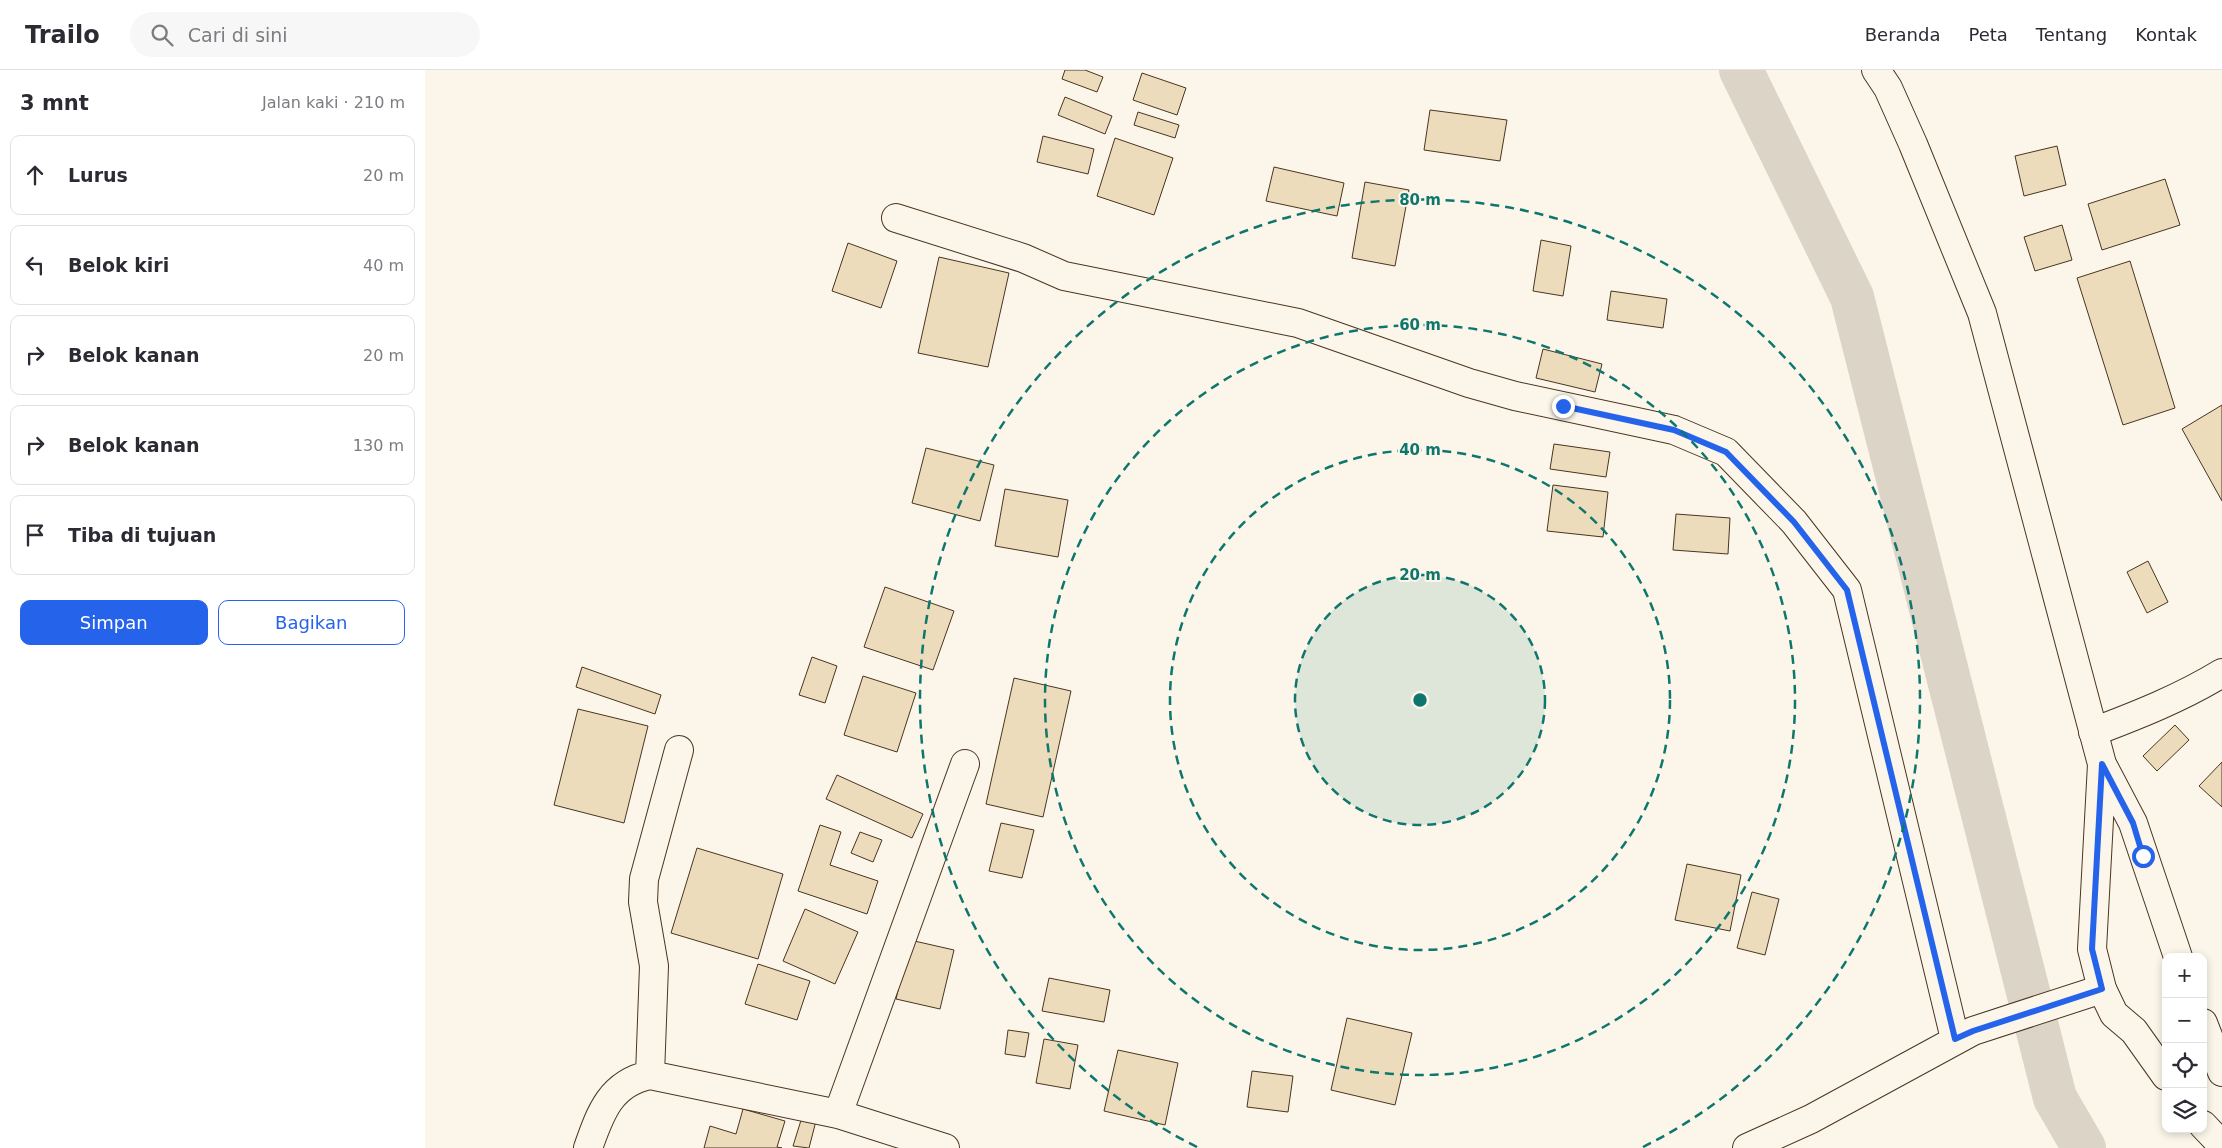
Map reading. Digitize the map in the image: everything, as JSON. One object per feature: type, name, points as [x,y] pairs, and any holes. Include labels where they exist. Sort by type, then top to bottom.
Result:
[{"type":"street","points":[[1876,70],[1889,88],[1982,313],[2102,764],[2133,823],[2177,953]]},
{"type":"street","points":[[896,218],[1023,258],[1064,276],[1298,323],[1469,384],[1515,396],[1674,430],[1726,452],[1794,522],[1847,590],[1964,1035]]},
{"type":"street","points":[[2093,732],[2155,708],[2222,673]]},
{"type":"street","points":[[650,1075],[654,966],[643,902],[644,879],[679,750]]},
{"type":"street","points":[[838,1114],[965,764]]},
{"type":"street","points":[[2102,764],[2092,949],[2092,992],[2134,1031],[2162,1070]]},
{"type":"street","points":[[1747,1148],[1811,1119],[1964,1035],[2092,992]]},
{"type":"street","points":[[2207,1033],[2222,1072]]},
{"type":"street","points":[[588,1148],[599,1114],[622,1086],[637,1077],[650,1075],[838,1114],[945,1148]]},
{"type":"street","points":[[2207,1129],[2222,1145]]},
{"type":"building","points":[[1065,70],[1085,70],[1103,77],[1097,92],[1062,79]]},
{"type":"building","points":[[1142,73],[1186,88],[1177,115],[1133,100]]},
{"type":"building","points":[[1065,97],[1112,116],[1105,134],[1058,115]]},
{"type":"building","points":[[1430,110],[1507,120],[1500,161],[1424,150]]},
{"type":"building","points":[[1138,112],[1179,125],[1175,138],[1134,125]]},
{"type":"building","points":[[1043,136],[1094,149],[1088,174],[1037,162]]},
{"type":"building","points":[[1115,138],[1173,158],[1154,215],[1097,196]]},
{"type":"building","points":[[2057,146],[2066,185],[2024,196],[2015,156]]},
{"type":"building","points":[[1274,167],[1344,183],[1337,216],[1266,201]]},
{"type":"building","points":[[2165,179],[2180,225],[2102,250],[2088,204]]},
{"type":"building","points":[[1365,182],[1409,190],[1395,266],[1352,258]]},
{"type":"building","points":[[2062,225],[2072,260],[2035,271],[2024,237]]},
{"type":"building","points":[[1541,240],[1571,246],[1563,296],[1533,291]]},
{"type":"building","points":[[848,243],[897,261],[881,308],[832,291]]},
{"type":"building","points":[[939,257],[1009,273],[988,367],[918,353]]},
{"type":"building","points":[[2130,261],[2175,408],[2123,425],[2077,278]]},
{"type":"building","points":[[1611,291],[1667,299],[1663,328],[1607,320]]},
{"type":"building","points":[[1543,349],[1602,364],[1595,392],[1536,378]]},
{"type":"building","points":[[2222,405],[2222,501],[2182,429]]},
{"type":"building","points":[[1554,444],[1610,452],[1606,477],[1550,469]]},
{"type":"building","points":[[926,448],[994,465],[980,521],[912,503]]},
{"type":"building","points":[[1553,485],[1608,492],[1603,537],[1547,531]]},
{"type":"building","points":[[1005,489],[1068,500],[1058,557],[995,546]]},
{"type":"building","points":[[1676,514],[1730,518],[1728,554],[1673,550]]},
{"type":"building","points":[[2148,561],[2168,602],[2147,613],[2127,572]]},
{"type":"building","points":[[885,587],[954,611],[933,670],[864,647]]},
{"type":"building","points":[[812,657],[837,666],[825,703],[799,695]]},
{"type":"building","points":[[582,667],[661,695],[655,714],[576,687]]},
{"type":"building","points":[[863,676],[916,693],[897,752],[844,735]]},
{"type":"building","points":[[1014,678],[1071,691],[1043,817],[986,804]]},
{"type":"building","points":[[578,709],[648,726],[624,823],[554,805]]},
{"type":"building","points":[[2175,725],[2189,740],[2157,771],[2143,756]]},
{"type":"building","points":[[2222,762],[2222,807],[2199,786]]},
{"type":"building","points":[[837,775],[923,814],[912,838],[826,799]]},
{"type":"building","points":[[1001,823],[1034,830],[1022,878],[989,871]]},
{"type":"building","points":[[820,825],[841,832],[830,865],[878,881],[867,914],[798,891]]},
{"type":"building","points":[[860,832],[882,840],[873,862],[851,853]]},
{"type":"building","points":[[697,848],[783,874],[758,959],[671,933]]},
{"type":"building","points":[[1687,864],[1741,875],[1730,931],[1675,920]]},
{"type":"building","points":[[1752,892],[1779,899],[1765,955],[1737,948]]},
{"type":"building","points":[[805,909],[858,932],[835,984],[783,961]]},
{"type":"building","points":[[910,940],[954,950],[940,1009],[896,999]]},
{"type":"building","points":[[758,964],[810,981],[797,1020],[745,1004]]},
{"type":"building","points":[[1049,978],[1110,990],[1104,1022],[1042,1011]]},
{"type":"building","points":[[1347,1018],[1412,1033],[1395,1105],[1331,1090]]},
{"type":"building","points":[[1008,1030],[1029,1033],[1025,1057],[1005,1054]]},
{"type":"building","points":[[1044,1039],[1078,1045],[1070,1089],[1036,1083]]},
{"type":"building","points":[[1118,1050],[1178,1063],[1165,1125],[1104,1111]]},
{"type":"building","points":[[1252,1071],[1293,1076],[1288,1112],[1247,1107]]},
{"type":"building","points":[[743,1109],[785,1121],[777,1147],[782,1148],[704,1148],[710,1126],[736,1134]]},
{"type":"building","points":[[802,1117],[816,1121],[809,1148],[793,1146]]},
{"type":"waterway","points":[[1741,70],[1852,297],[2055,1098],[2084,1148]]},
{"type":"route","points":[[1563,406],[1674,430],[1726,452],[1794,522],[1847,590],[1955,1039],[1973,1031],[2102,989],[2092,949],[2102,764],[2133,823],[2143,856]]}]
